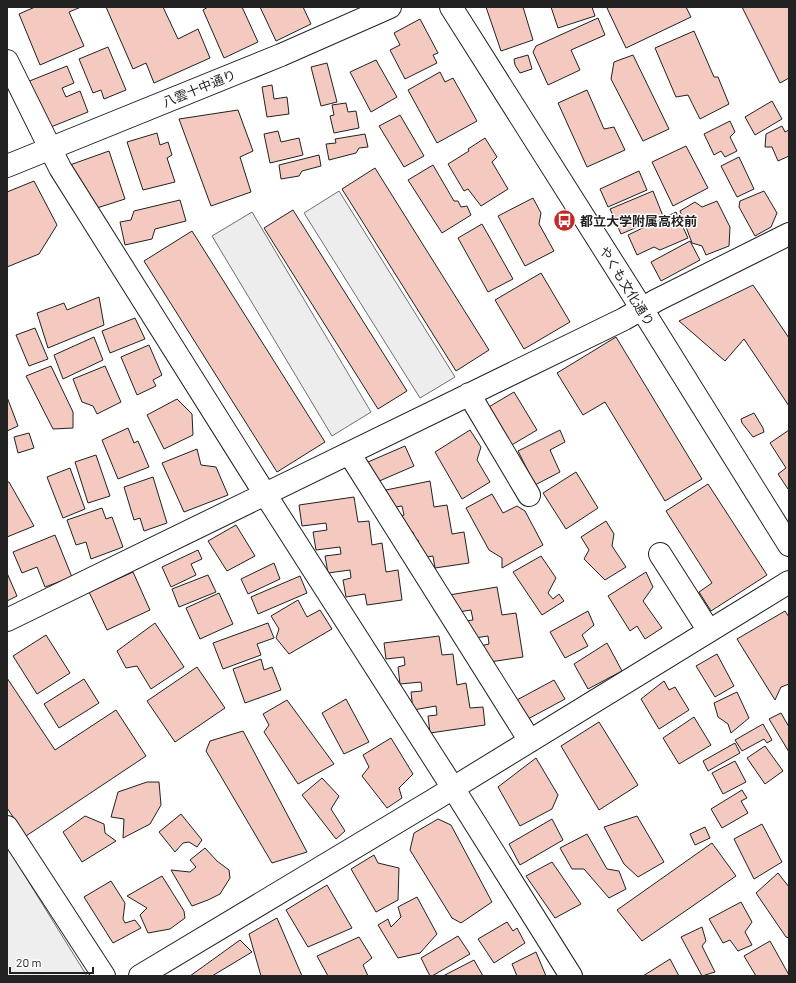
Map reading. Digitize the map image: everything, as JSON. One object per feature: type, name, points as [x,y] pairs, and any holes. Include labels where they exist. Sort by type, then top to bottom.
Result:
[{"type":"street","name":"八雲十中通り","points":[[7,166],[281,55],[390,7]]},
{"type":"street","name":"やくも文化通り","points":[[451,7],[789,545]]},
{"type":"street","points":[[7,61],[60,168],[571,976]]},
{"type":"street","points":[[7,620],[624,319],[657,300],[789,234]]},
{"type":"street","points":[[469,394],[529,495]]},
{"type":"street","points":[[349,453],[530,742]]},
{"type":"street","points":[[660,554],[709,631]]},
{"type":"street","points":[[140,976],[530,742],[789,582]]},
{"type":"street","points":[[7,827],[104,976]]},
{"type":"shaded area","points":[[339,191],[455,377],[420,398],[304,213]]},
{"type":"shaded area","points":[[252,212],[371,412],[332,436],[212,236]]},
{"type":"shaded area","points":[[7,847],[87,976],[7,976]]},
{"type":"building","points":[[35,7],[81,7],[69,12],[84,46],[40,65],[19,14]]},
{"type":"building","points":[[106,7],[163,7],[178,39],[198,29],[210,58],[154,83],[146,63],[133,69]]},
{"type":"building","points":[[208,7],[242,7],[258,42],[224,58],[203,10]]},
{"type":"building","points":[[260,7],[303,7],[311,24],[276,41]]},
{"type":"building","points":[[486,7],[523,7],[533,40],[501,51]]},
{"type":"building","points":[[551,7],[592,7],[595,16],[558,28]]},
{"type":"building","points":[[686,7],[691,17],[626,48],[607,8]]},
{"type":"building","points":[[742,7],[789,7],[789,78],[780,83]]},
{"type":"building","points":[[598,18],[605,35],[571,50],[580,70],[548,85],[533,52],[536,46]]},
{"type":"building","points":[[420,19],[438,53],[433,55],[437,63],[405,79],[390,50],[400,45],[394,33]]},
{"type":"building","points":[[694,31],[714,77],[718,77],[729,104],[700,119],[688,95],[676,97],[655,48]]},
{"type":"building","points":[[108,47],[126,90],[104,99],[101,90],[93,93],[79,59]]},
{"type":"building","points":[[528,55],[532,69],[520,73],[515,65],[514,59]]},
{"type":"building","points":[[633,55],[669,129],[643,141],[611,79],[614,62]]},
{"type":"building","points":[[376,60],[397,97],[371,112],[350,72]]},
{"type":"building","points":[[327,63],[337,102],[321,106],[311,67]]},
{"type":"building","points":[[67,66],[74,83],[62,88],[66,97],[80,91],[88,112],[46,129],[27,82]]},
{"type":"building","points":[[440,72],[445,82],[453,78],[477,121],[437,143],[408,90]]},
{"type":"building","points":[[272,85],[274,99],[287,97],[289,114],[267,117],[262,87]]},
{"type":"building","points":[[587,90],[604,129],[614,127],[625,150],[587,167],[558,103]]},
{"type":"building","points":[[772,101],[782,119],[755,135],[745,117]]},
{"type":"building","points":[[346,103],[348,112],[356,111],[359,128],[334,133],[330,116],[334,115],[332,105]]},
{"type":"building","points":[[238,110],[253,151],[240,157],[251,192],[211,206],[179,119]]},
{"type":"building","points":[[400,115],[424,156],[404,167],[379,126]]},
{"type":"building","points":[[730,121],[735,132],[730,137],[737,151],[725,157],[721,151],[714,155],[704,134]]},
{"type":"building","points":[[782,126],[785,132],[789,130],[789,156],[778,161],[772,147],[765,147],[766,134]]},
{"type":"building","points":[[278,131],[281,142],[299,138],[303,155],[270,163],[264,134]]},
{"type":"building","points":[[157,133],[160,145],[168,142],[172,155],[167,158],[175,182],[143,190],[127,142]]},
{"type":"building","points":[[365,134],[368,147],[359,148],[356,153],[329,160],[326,144],[336,143],[335,139]]},
{"type":"building","points":[[485,138],[497,157],[492,162],[508,189],[481,206],[468,189],[464,191],[448,164],[469,151],[468,149]]},
{"type":"building","points":[[686,146],[708,188],[673,206],[652,162]]},
{"type":"building","points":[[109,151],[125,199],[97,208],[67,166]]},
{"type":"building","points":[[319,155],[321,166],[302,171],[299,176],[281,179],[279,165]]},
{"type":"building","points":[[739,157],[754,189],[737,197],[721,166]]},
{"type":"building","points":[[433,165],[454,201],[458,201],[461,207],[467,206],[471,215],[442,233],[408,180]]},
{"type":"building","points":[[375,168],[489,350],[456,371],[342,189]]},
{"type":"building","points":[[639,171],[647,190],[608,207],[600,189]]},
{"type":"building","points":[[34,181],[57,225],[39,254],[7,267],[7,192]]},
{"type":"building","points":[[653,191],[663,216],[621,234],[610,209]]},
{"type":"building","points":[[764,191],[777,213],[771,227],[755,236],[739,207],[740,201]]},
{"type":"building","points":[[533,198],[541,213],[539,224],[554,251],[525,266],[498,216]]},
{"type":"building","points":[[180,200],[186,221],[155,229],[152,239],[125,245],[120,222],[131,220],[134,211]]},
{"type":"building","points":[[717,201],[730,227],[729,246],[706,255],[702,246],[692,243],[680,211],[695,202],[702,207]]},
{"type":"building","points":[[293,210],[407,391],[378,409],[264,228]]},
{"type":"building","points":[[676,212],[688,238],[660,250],[654,247],[637,255],[628,235]]},
{"type":"building","points":[[482,224],[513,279],[488,292],[458,238]]},
{"type":"building","points":[[192,231],[325,442],[277,472],[144,261]]},
{"type":"building","points":[[690,241],[700,260],[661,281],[651,262]]},
{"type":"building","points":[[541,273],[570,322],[524,349],[495,300]]},
{"type":"building","points":[[753,285],[789,338],[789,406],[744,339],[725,361],[679,321]]},
{"type":"building","points":[[99,297],[104,325],[48,348],[37,313],[64,303],[67,310]]},
{"type":"building","points":[[135,318],[145,339],[110,353],[102,331]]},
{"type":"building","points":[[35,328],[48,359],[29,366],[16,335]]},
{"type":"building","points":[[94,337],[103,360],[63,379],[54,355]]},
{"type":"building","points":[[616,337],[702,479],[665,501],[605,402],[583,415],[557,373]]},
{"type":"building","points":[[149,345],[162,375],[153,380],[156,386],[137,395],[121,357]]},
{"type":"building","points":[[51,366],[73,412],[73,428],[53,429],[26,376]]},
{"type":"building","points":[[105,366],[121,402],[97,414],[93,406],[82,402],[73,379]]},
{"type":"building","points":[[514,392],[537,430],[510,446],[487,408]]},
{"type":"building","points":[[7,397],[18,426],[7,431]]},
{"type":"building","points":[[177,399],[192,414],[193,435],[164,449],[147,415]]},
{"type":"building","points":[[754,413],[764,432],[753,437],[742,423],[741,419]]},
{"type":"building","points":[[128,428],[134,443],[138,441],[149,467],[118,479],[102,440]]},
{"type":"building","points":[[470,430],[481,447],[477,460],[490,482],[462,499],[435,452]]},
{"type":"building","points":[[560,430],[565,442],[550,450],[560,472],[535,485],[518,451]]},
{"type":"building","points":[[789,430],[788,489],[778,474],[786,468],[770,443]]},
{"type":"building","points":[[29,433],[34,448],[18,453],[14,437]]},
{"type":"building","points":[[405,446],[414,466],[377,482],[368,462]]},
{"type":"building","points":[[197,449],[201,465],[216,467],[228,495],[184,512],[162,463]]},
{"type":"building","points":[[96,455],[110,496],[88,503],[75,462]]},
{"type":"building","points":[[70,468],[85,509],[63,518],[47,477]]},
{"type":"building","points":[[576,472],[598,508],[566,529],[543,493]]},
{"type":"building","points":[[153,477],[167,523],[144,531],[140,518],[134,520],[124,487]]},
{"type":"building","points":[[430,481],[434,507],[447,505],[452,534],[464,532],[469,563],[435,568],[433,556],[420,558],[418,540],[415,541],[413,532],[404,533],[400,516],[404,515],[402,506],[388,508],[386,490]]},
{"type":"building","points":[[7,482],[9,482],[34,526],[7,537]]},
{"type":"building","points":[[708,484],[767,575],[711,611],[699,592],[712,583],[666,511]]},
{"type":"building","points":[[492,494],[503,513],[517,506],[525,511],[543,545],[502,568],[502,558],[489,550],[466,508]]},
{"type":"building","points":[[354,497],[358,522],[369,521],[372,545],[382,543],[386,572],[398,570],[402,600],[367,605],[365,594],[346,597],[343,580],[351,578],[350,570],[328,573],[325,556],[341,554],[340,547],[316,550],[313,532],[327,530],[326,523],[302,526],[299,505]]},
{"type":"building","points":[[102,508],[106,519],[112,517],[123,547],[91,559],[86,542],[76,545],[67,520]]},
{"type":"building","points":[[606,521],[614,534],[612,546],[626,567],[605,580],[584,559],[589,550],[581,537]]},
{"type":"building","points":[[236,525],[255,556],[227,571],[208,541]]},
{"type":"building","points":[[55,535],[72,577],[45,587],[37,567],[22,573],[13,552]]},
{"type":"building","points":[[198,550],[202,559],[191,564],[196,575],[171,587],[162,567]]},
{"type":"building","points":[[541,556],[556,578],[548,593],[553,599],[559,594],[564,601],[542,615],[513,572]]},
{"type":"building","points":[[274,563],[280,579],[248,594],[241,579]]},
{"type":"building","points":[[133,572],[150,610],[107,630],[89,592]]},
{"type":"building","points":[[646,572],[653,587],[643,601],[662,628],[645,639],[637,626],[630,631],[608,596]]},
{"type":"building","points":[[7,573],[17,596],[7,601]]},
{"type":"building","points":[[208,575],[216,592],[179,607],[172,589]]},
{"type":"building","points":[[300,576],[307,593],[258,614],[251,597]]},
{"type":"building","points":[[497,587],[502,615],[516,613],[523,657],[483,663],[480,646],[489,644],[488,636],[468,639],[465,621],[473,620],[471,610],[452,613],[449,595]]},
{"type":"building","points":[[219,593],[233,624],[200,639],[186,608]]},
{"type":"building","points":[[298,600],[307,617],[320,610],[332,629],[289,654],[276,638],[279,629],[271,616]]},
{"type":"building","points":[[588,611],[594,625],[582,635],[588,646],[565,658],[550,632]]},
{"type":"building","points":[[785,611],[789,617],[789,684],[781,687],[775,700],[737,639]]},
{"type":"building","points":[[155,623],[184,667],[151,689],[137,666],[126,668],[117,651]]},
{"type":"building","points":[[268,623],[274,638],[257,644],[261,655],[223,669],[213,643]]},
{"type":"building","points":[[46,635],[70,673],[37,694],[13,656]]},
{"type":"building","points":[[439,636],[442,655],[453,654],[457,685],[466,683],[470,708],[483,707],[485,725],[430,733],[428,716],[437,715],[436,706],[413,710],[411,692],[422,691],[421,682],[400,684],[398,667],[405,665],[404,657],[386,659],[384,643]]},
{"type":"building","points":[[607,643],[622,671],[588,689],[574,664]]},
{"type":"building","points":[[717,654],[734,686],[715,697],[696,666]]},
{"type":"building","points":[[261,659],[264,670],[272,667],[281,690],[245,703],[233,669]]},
{"type":"building","points":[[197,667],[225,708],[175,742],[147,701]]},
{"type":"building","points":[[7,678],[55,750],[116,710],[146,756],[26,836],[7,808]]},
{"type":"building","points":[[84,679],[99,703],[59,728],[44,704]]},
{"type":"building","points":[[554,680],[565,699],[528,719],[515,701]]},
{"type":"building","points":[[664,681],[669,690],[675,687],[689,710],[659,729],[641,699]]},
{"type":"building","points":[[737,692],[749,718],[731,733],[728,724],[718,717],[714,703]]},
{"type":"building","points":[[346,699],[369,742],[344,754],[322,713]]},
{"type":"building","points":[[287,700],[334,764],[298,784],[264,732],[269,725],[263,714]]},
{"type":"building","points":[[781,713],[789,727],[789,752],[769,719]]},
{"type":"building","points":[[694,717],[711,745],[679,764],[663,738]]},
{"type":"building","points":[[599,722],[638,785],[599,810],[561,746]]},
{"type":"building","points":[[763,724],[772,740],[767,743],[764,739],[742,751],[735,740]]},
{"type":"building","points":[[243,731],[307,852],[272,863],[206,751],[210,741]]},
{"type":"building","points":[[391,738],[413,774],[399,788],[402,798],[387,808],[362,776],[369,767],[363,755]]},
{"type":"building","points":[[735,743],[740,753],[708,771],[703,761]]},
{"type":"building","points":[[765,746],[783,771],[765,784],[747,758]]},
{"type":"building","points":[[536,758],[558,795],[552,809],[520,826],[498,787]]},
{"type":"building","points":[[735,761],[746,782],[723,794],[712,773]]},
{"type":"building","points":[[322,778],[339,796],[331,809],[345,831],[336,839],[302,795]]},
{"type":"building","points":[[147,782],[159,782],[161,805],[150,824],[123,838],[124,819],[111,817],[118,792]]},
{"type":"building","points":[[742,790],[747,798],[741,801],[748,813],[722,828],[711,809]]},
{"type":"building","points":[[181,814],[202,840],[197,847],[189,842],[183,843],[175,852],[159,832]]},
{"type":"building","points":[[85,816],[104,824],[105,833],[116,841],[82,862],[63,832]]},
{"type":"building","points":[[637,816],[664,862],[638,877],[624,864],[604,827]]},
{"type":"building","points":[[438,819],[451,825],[492,902],[461,923],[452,918],[410,850],[414,833]]},
{"type":"building","points":[[552,819],[563,840],[520,865],[509,844]]},
{"type":"building","points":[[762,824],[782,862],[754,879],[734,839]]},
{"type":"building","points":[[705,827],[710,838],[695,845],[690,834]]},
{"type":"building","points":[[587,834],[607,869],[619,871],[626,889],[609,898],[584,869],[572,869],[560,848]]},
{"type":"building","points":[[712,843],[736,876],[642,941],[617,910]]},
{"type":"building","points":[[205,848],[217,861],[229,870],[230,878],[220,894],[192,906],[171,870],[190,872],[196,867],[190,860]]},
{"type":"building","points":[[374,855],[378,863],[399,868],[398,900],[376,912],[351,869]]},
{"type":"building","points":[[552,862],[581,904],[555,918],[526,876]]},
{"type":"building","points":[[778,873],[789,887],[789,938],[786,937],[756,893]]},
{"type":"building","points":[[162,876],[184,911],[185,918],[170,929],[148,933],[140,915],[147,908],[127,896]]},
{"type":"building","points":[[111,881],[125,903],[123,919],[125,923],[135,920],[141,928],[113,943],[84,897]]},
{"type":"building","points":[[327,885],[352,928],[308,947],[286,910]]},
{"type":"building","points":[[417,897],[437,934],[420,953],[398,958],[378,925],[388,919],[391,927],[401,917],[398,907]]},
{"type":"building","points":[[741,902],[752,922],[745,932],[752,945],[738,951],[730,940],[723,943],[709,919]]},
{"type":"building","points":[[277,918],[302,976],[261,976],[249,934]]},
{"type":"building","points":[[507,922],[513,931],[517,928],[525,943],[494,963],[478,939]]},
{"type":"building","points":[[702,927],[706,941],[702,946],[715,972],[702,976],[681,937]]},
{"type":"building","points":[[458,936],[470,954],[430,976],[421,958]]},
{"type":"building","points":[[359,937],[372,958],[363,965],[368,976],[328,976],[317,956]]},
{"type":"building","points":[[240,940],[252,952],[212,976],[190,976]]},
{"type":"building","points":[[770,941],[789,976],[756,976],[744,956]]},
{"type":"building","points":[[536,952],[546,976],[517,976],[512,964]]},
{"type":"building","points":[[670,959],[679,976],[643,976]]},
{"type":"building","points":[[474,960],[483,976],[443,976]]},
{"type":"place","name":"都立大学附属高校前","points":[[564,221]]}]
